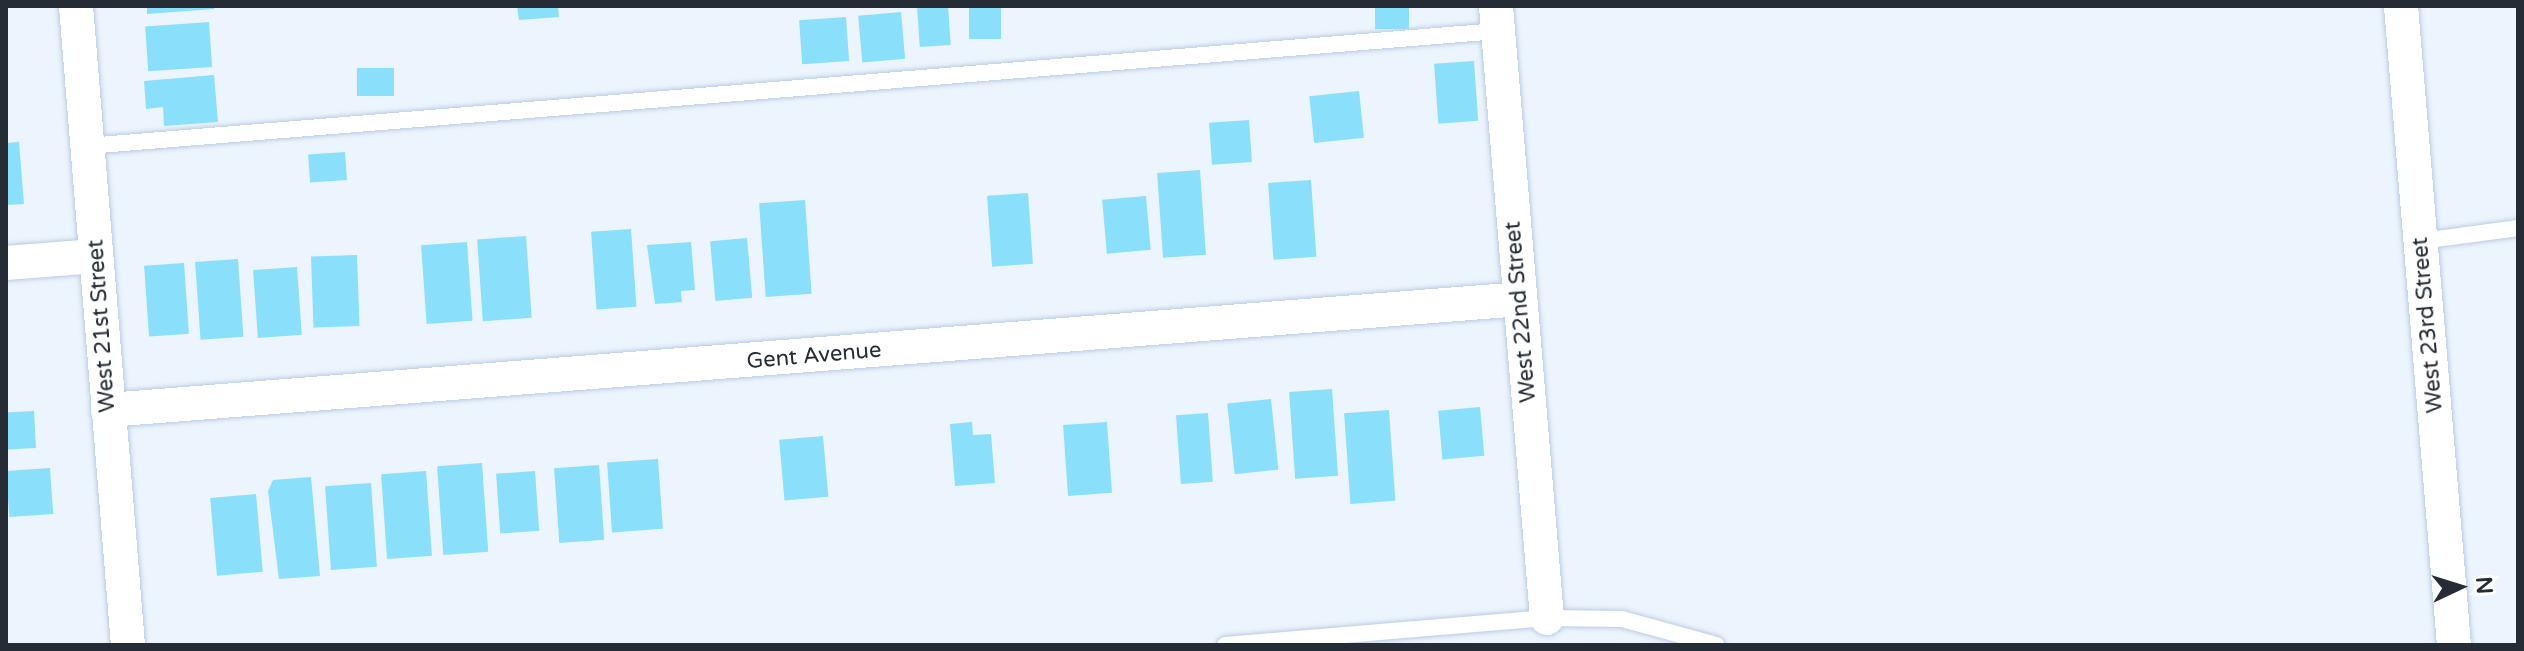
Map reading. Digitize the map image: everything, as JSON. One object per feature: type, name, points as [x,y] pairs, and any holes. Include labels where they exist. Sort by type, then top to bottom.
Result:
[{"type":"street","name":"West 21st Street","points":[[76,6],[128,645]]},
{"type":"street","name":"West 23rd Street","points":[[2401,6],[2454,645]]},
{"type":"street","name":"West 22nd Street","points":[[1497,18],[1547,618]]},
{"type":"street","points":[[6,263],[96,256]]},
{"type":"street","name":"Gent Avenue","points":[[108,410],[1520,299]]},
{"type":"lane","points":[[87,146],[1497,18]]},
{"type":"lane","points":[[2421,241],[2518,228]]},
{"type":"lane","points":[[1225,645],[1547,618],[1622,619],[1717,645]]},
{"type":"building","points":[[147,6],[214,6],[214,9],[147,14]]},
{"type":"building","points":[[517,6],[558,6],[559,17],[519,20]]},
{"type":"building","points":[[948,6],[951,45],[920,47],[917,8]]},
{"type":"building","points":[[969,6],[1001,6],[1001,39],[969,39]]},
{"type":"building","points":[[1375,6],[1409,6],[1409,29],[1375,29]]},
{"type":"building","points":[[901,12],[905,59],[862,63],[858,16]]},
{"type":"building","points":[[846,17],[849,61],[802,64],[799,20]]},
{"type":"building","points":[[209,22],[212,67],[148,71],[145,26]]},
{"type":"building","points":[[1474,61],[1478,121],[1438,124],[1434,64]]},
{"type":"building","points":[[357,68],[394,68],[394,96],[357,96]]},
{"type":"building","points":[[214,75],[218,122],[164,126],[163,107],[146,109],[144,81]]},
{"type":"building","points":[[1359,91],[1364,138],[1314,143],[1309,96]]},
{"type":"building","points":[[1249,120],[1252,162],[1212,165],[1209,123]]},
{"type":"building","points":[[19,142],[24,204],[6,205],[6,143]]},
{"type":"building","points":[[345,152],[347,180],[310,183],[308,155]]},
{"type":"building","points":[[1200,170],[1206,255],[1163,258],[1157,173]]},
{"type":"building","points":[[1311,180],[1316,257],[1273,260],[1268,183]]},
{"type":"building","points":[[1028,193],[1033,264],[992,267],[987,196]]},
{"type":"building","points":[[1146,196],[1151,250],[1107,254],[1102,200]]},
{"type":"building","points":[[805,200],[812,294],[766,297],[759,203]]},
{"type":"building","points":[[631,229],[636,307],[597,310],[591,232]]},
{"type":"building","points":[[526,236],[532,318],[483,321],[477,239]]},
{"type":"building","points":[[747,238],[752,298],[715,301],[710,241]]},
{"type":"building","points":[[467,242],[473,321],[427,324],[421,245]]},
{"type":"building","points":[[691,242],[695,290],[681,291],[682,302],[655,304],[647,245]]},
{"type":"building","points":[[357,255],[359,326],[314,328],[311,257]]},
{"type":"building","points":[[238,259],[243,337],[201,340],[195,262]]},
{"type":"building","points":[[184,263],[189,334],[149,337],[144,266]]},
{"type":"building","points":[[297,267],[302,335],[258,338],[253,270]]},
{"type":"building","points":[[1332,389],[1338,476],[1295,479],[1289,392]]},
{"type":"building","points":[[1271,399],[1278,470],[1235,474],[1227,404]]},
{"type":"building","points":[[1480,407],[1484,456],[1442,459],[1438,411]]},
{"type":"building","points":[[1389,410],[1395,501],[1350,504],[1344,413]]},
{"type":"building","points":[[34,411],[36,448],[8,449],[6,412]]},
{"type":"building","points":[[1208,413],[1213,482],[1181,484],[1176,415]]},
{"type":"building","points":[[972,422],[973,435],[991,434],[995,483],[955,486],[950,424]]},
{"type":"building","points":[[1107,422],[1112,493],[1068,496],[1063,425]]},
{"type":"building","points":[[823,436],[828,497],[784,501],[779,440]]},
{"type":"building","points":[[658,459],[663,529],[612,532],[607,463]]},
{"type":"building","points":[[482,463],[488,552],[443,555],[437,466]]},
{"type":"building","points":[[599,465],[604,540],[559,543],[554,468]]},
{"type":"building","points":[[50,468],[53,514],[9,517],[6,471]]},
{"type":"building","points":[[426,471],[432,556],[387,559],[381,474]]},
{"type":"building","points":[[535,471],[539,531],[500,534],[496,474]]},
{"type":"building","points":[[311,477],[320,576],[279,579],[268,491],[273,480]]},
{"type":"building","points":[[371,483],[377,567],[331,570],[325,486]]},
{"type":"building","points":[[256,494],[263,572],[217,576],[210,498]]}]
